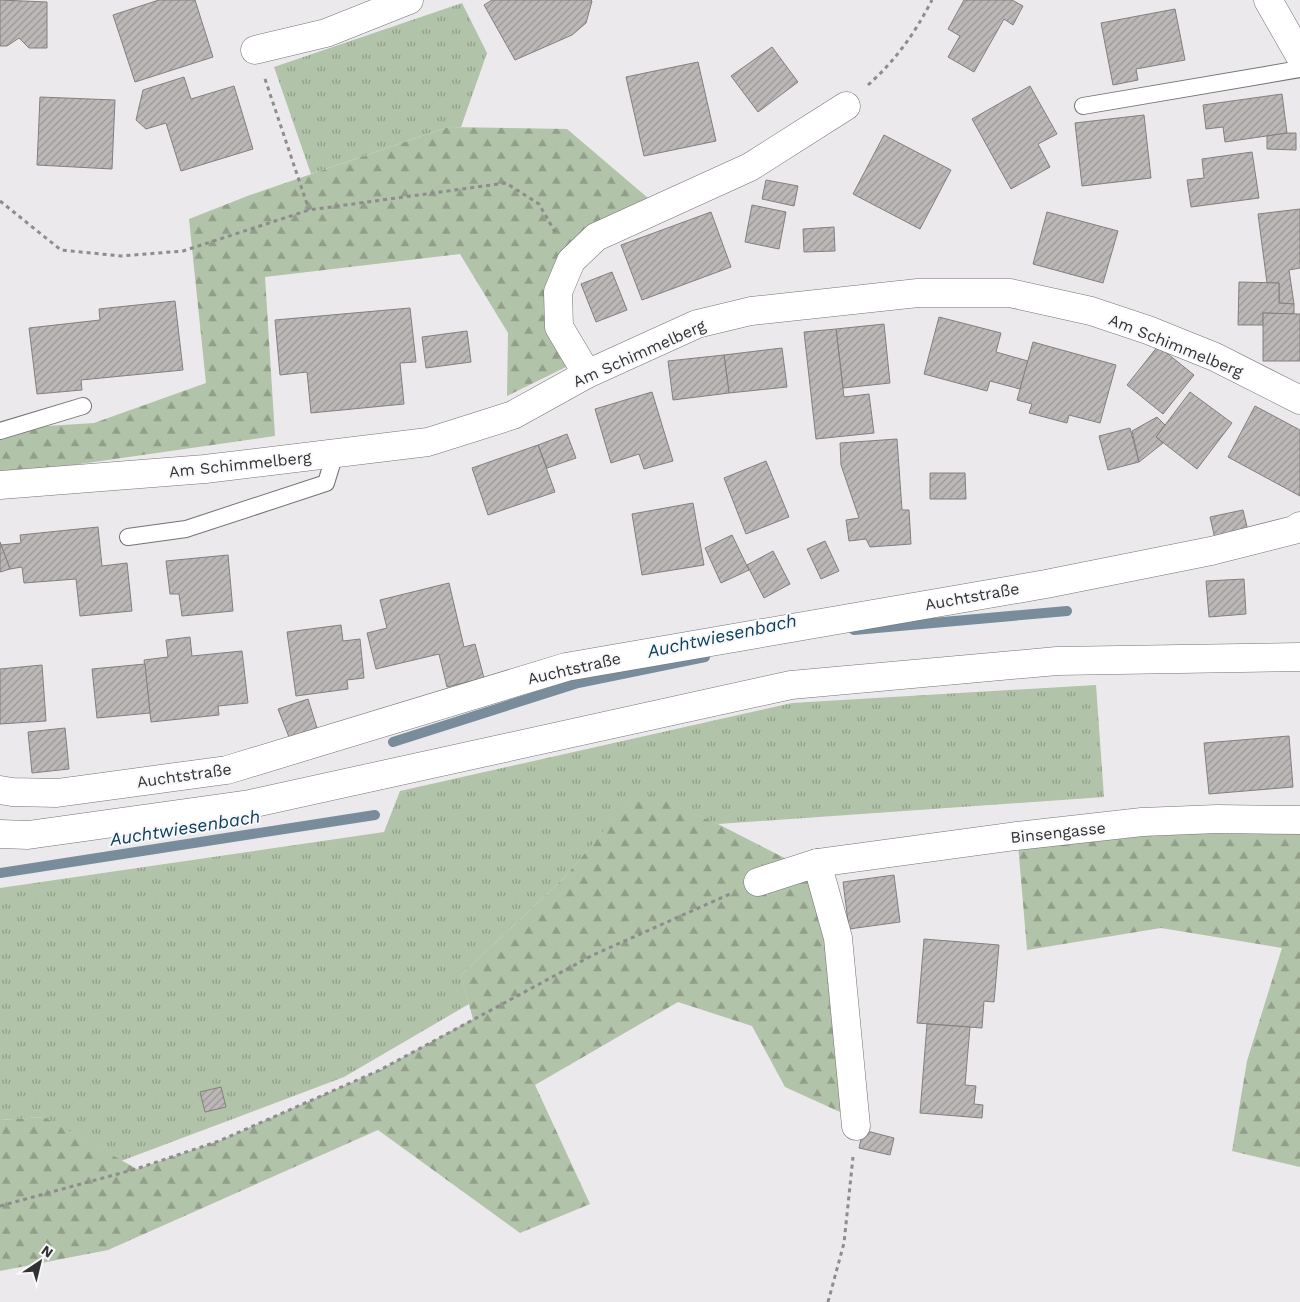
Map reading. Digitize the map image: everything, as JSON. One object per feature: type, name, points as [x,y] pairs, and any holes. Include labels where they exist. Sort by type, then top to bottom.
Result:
[{"type":"street","points":[[255,50],[326,33],[409,0]]},
{"type":"street","points":[[1268,0],[1300,56]]},
{"type":"street","points":[[587,374],[559,327],[558,292],[571,261],[596,237],[750,167],[846,106]]},
{"type":"street","name":"Am Schimmelberg","points":[[0,485],[205,470],[428,442],[513,415],[587,374],[697,324],[751,311],[918,292],[1010,293],[1091,311],[1148,330],[1215,357],[1300,400]]},
{"type":"street","name":"Auchtstraße","points":[[0,790],[57,793],[227,770],[566,667],[1046,584],[1211,551],[1294,530],[1300,526]]},
{"type":"street","points":[[0,834],[28,835],[250,804],[791,685],[1057,661],[1300,657]]},
{"type":"street","name":"Binsengasse","points":[[758,882],[817,863],[1016,836],[1142,822],[1216,819],[1300,820]]},
{"type":"street","points":[[817,863],[838,938],[856,1126]]},
{"type":"lane","points":[[1083,106],[1300,69]]},
{"type":"lane","points":[[0,431],[83,406]]},
{"type":"lane","points":[[128,537],[186,529],[326,483],[335,454]]},
{"type":"path","points":[[846,106],[887,68],[916,31],[932,0]]},
{"type":"path","points":[[255,50],[309,210]]},
{"type":"path","points":[[0,201],[61,250],[121,256],[183,252],[309,210],[506,183],[539,204],[571,261]]},
{"type":"path","points":[[0,1206],[136,1169],[219,1141],[380,1070],[593,956],[688,911],[758,882]]},
{"type":"path","points":[[828,1302],[844,1243],[856,1126]]},
{"type":"green space","points":[[462,3],[487,53],[461,127],[448,127],[311,174],[274,67]]},
{"type":"green space","points":[[448,127],[567,129],[648,198],[589,225],[557,260],[568,366],[507,396],[508,333],[460,254],[265,277],[275,436],[45,469],[0,471],[0,429],[94,423],[206,383],[189,219],[250,195]]},
{"type":"green space","points":[[1096,685],[1104,797],[718,824],[638,791],[565,877],[461,975],[469,1004],[344,1077],[121,1161],[44,1117],[0,1120],[0,888],[384,832],[400,791],[792,703]]},
{"type":"green space","points":[[638,790],[718,824],[820,876],[851,1117],[785,1087],[752,1026],[678,1002],[535,1085],[590,1204],[520,1233],[378,1130],[108,1250],[0,1271],[0,1120],[44,1117],[137,1169],[219,1141],[380,1070],[473,1019],[461,975],[565,877]]},
{"type":"green space","points":[[1150,827],[1300,829],[1300,1167],[1232,1151],[1247,1061],[1282,948],[1161,928],[1027,950],[1018,844]]},
{"type":"building","points":[[0,0],[47,2],[47,48],[29,48],[19,38],[7,46],[0,46]]},
{"type":"building","points":[[159,0],[195,0],[213,57],[135,82],[113,15]]},
{"type":"building","points":[[492,0],[592,1],[586,23],[572,35],[515,60],[484,5]]},
{"type":"building","points":[[964,0],[1012,0],[1023,6],[1013,25],[1004,19],[974,72],[948,57],[960,36],[948,29]]},
{"type":"building","points":[[1175,9],[1185,60],[1136,69],[1138,80],[1113,85],[1101,23]]},
{"type":"building","points":[[772,47],[798,82],[758,112],[731,76]]},
{"type":"building","points":[[698,62],[716,141],[644,156],[626,77]]},
{"type":"building","points":[[184,77],[191,99],[234,86],[253,149],[181,171],[166,123],[146,129],[136,120],[143,90]]},
{"type":"building","points":[[1030,86],[1057,134],[1038,144],[1050,167],[1011,189],[972,119]]},
{"type":"building","points":[[1282,94],[1287,133],[1225,142],[1223,127],[1206,129],[1203,105]]},
{"type":"building","points":[[40,97],[115,100],[112,169],[37,165]]},
{"type":"building","points":[[1144,115],[1151,178],[1082,186],[1075,123]]},
{"type":"building","points":[[1296,133],[1296,150],[1267,149],[1267,136]]},
{"type":"building","points":[[884,135],[951,170],[920,229],[853,194]]},
{"type":"building","points":[[1252,152],[1259,198],[1191,207],[1187,180],[1204,178],[1202,159]]},
{"type":"building","points":[[766,180],[798,186],[794,206],[762,199]]},
{"type":"building","points":[[752,205],[786,212],[779,249],[745,242]]},
{"type":"building","points":[[1300,209],[1300,268],[1289,270],[1294,304],[1279,303],[1279,283],[1267,283],[1258,214]]},
{"type":"building","points":[[711,212],[731,267],[642,300],[621,245]]},
{"type":"building","points":[[1047,212],[1118,231],[1103,283],[1033,264]]},
{"type":"building","points":[[834,227],[835,251],[804,252],[803,229]]},
{"type":"building","points":[[612,272],[627,310],[596,322],[581,284]]},
{"type":"building","points":[[1239,282],[1279,283],[1279,303],[1294,304],[1294,314],[1263,313],[1263,325],[1238,325]]},
{"type":"building","points":[[175,301],[183,370],[81,380],[82,390],[37,394],[29,328],[100,320],[99,309]]},
{"type":"building","points":[[410,308],[416,362],[400,363],[404,404],[311,413],[307,372],[280,375],[275,320]]},
{"type":"building","points":[[1263,313],[1300,314],[1300,361],[1263,361]]},
{"type":"building","points":[[939,317],[1001,333],[996,352],[1028,361],[1020,389],[990,381],[987,391],[924,374]]},
{"type":"building","points":[[884,324],[890,383],[843,388],[836,329]]},
{"type":"building","points":[[836,329],[844,397],[869,394],[874,433],[816,439],[804,332]]},
{"type":"building","points":[[467,331],[471,362],[426,368],[422,337]]},
{"type":"building","points":[[1033,342],[1116,365],[1100,423],[1069,415],[1067,423],[1029,413],[1032,404],[1017,400]]},
{"type":"building","points":[[1158,346],[1194,375],[1163,414],[1127,385]]},
{"type":"building","points":[[782,348],[787,387],[729,393],[724,355]]},
{"type":"building","points":[[724,355],[729,393],[673,400],[668,361]]},
{"type":"building","points":[[652,392],[673,461],[644,469],[639,454],[611,463],[595,409]]},
{"type":"building","points":[[1190,392],[1232,423],[1197,469],[1156,437]]},
{"type":"building","points":[[1255,406],[1300,430],[1300,496],[1228,457]]},
{"type":"building","points":[[1157,417],[1165,425],[1156,437],[1163,443],[1139,462],[1132,431]]},
{"type":"building","points":[[1130,428],[1139,462],[1108,470],[1099,436]]},
{"type":"building","points":[[567,434],[576,458],[547,468],[538,445]]},
{"type":"building","points":[[897,439],[902,510],[909,510],[911,544],[870,547],[866,539],[849,541],[846,520],[859,518],[841,465],[840,443]]},
{"type":"building","points":[[538,445],[555,492],[488,515],[472,468]]},
{"type":"building","points":[[766,461],[789,517],[746,534],[724,478]]},
{"type":"building","points":[[930,473],[965,473],[966,499],[930,499]]},
{"type":"building","points":[[693,503],[704,565],[642,575],[632,514]]},
{"type":"building","points":[[1243,510],[1249,535],[1216,543],[1210,517]]},
{"type":"building","points":[[98,527],[102,566],[127,563],[132,611],[80,616],[76,579],[24,583],[22,567],[10,569],[1,545],[21,543],[20,535]]},
{"type":"building","points":[[732,535],[749,570],[721,583],[705,548]]},
{"type":"building","points":[[825,541],[839,571],[821,579],[807,549]]},
{"type":"building","points":[[0,542],[10,569],[0,572]]},
{"type":"building","points":[[773,551],[790,584],[764,598],[747,565]]},
{"type":"building","points":[[228,555],[233,611],[182,616],[179,594],[170,594],[166,561]]},
{"type":"building","points":[[1244,579],[1246,614],[1209,617],[1206,581]]},
{"type":"building","points":[[449,583],[464,647],[475,644],[484,678],[447,687],[439,654],[376,669],[367,633],[387,628],[380,600]]},
{"type":"building","points":[[341,625],[343,641],[360,639],[364,678],[347,680],[348,689],[296,696],[287,632]]},
{"type":"building","points":[[190,637],[192,656],[242,651],[248,703],[218,706],[219,715],[151,722],[144,660],[168,657],[166,640]]},
{"type":"building","points":[[145,664],[150,713],[97,718],[92,669]]},
{"type":"building","points":[[42,665],[46,721],[0,724],[0,669]]},
{"type":"building","points":[[308,699],[317,728],[289,737],[278,709]]},
{"type":"building","points":[[65,728],[69,769],[32,773],[28,732]]},
{"type":"building","points":[[1289,736],[1293,787],[1209,794],[1204,743]]},
{"type":"building","points":[[894,875],[900,922],[849,929],[843,882]]},
{"type":"building","points":[[924,939],[999,945],[994,1002],[984,1001],[982,1028],[917,1023]]},
{"type":"building","points":[[927,1024],[970,1027],[965,1085],[976,1086],[974,1104],[983,1105],[982,1118],[920,1113]]},
{"type":"building","points":[[221,1087],[226,1107],[205,1112],[200,1092]]},
{"type":"building","points":[[863,1130],[894,1138],[890,1155],[859,1148]]},
{"type":"waterway","name":"Auchtwiesenbach","points":[[854,630],[1067,611]]},
{"type":"waterway","name":"Auchtwiesenbach","points":[[393,742],[578,683],[705,657]]},
{"type":"waterway","name":"Auchtwiesenbach","points":[[0,873],[375,815]]}]
